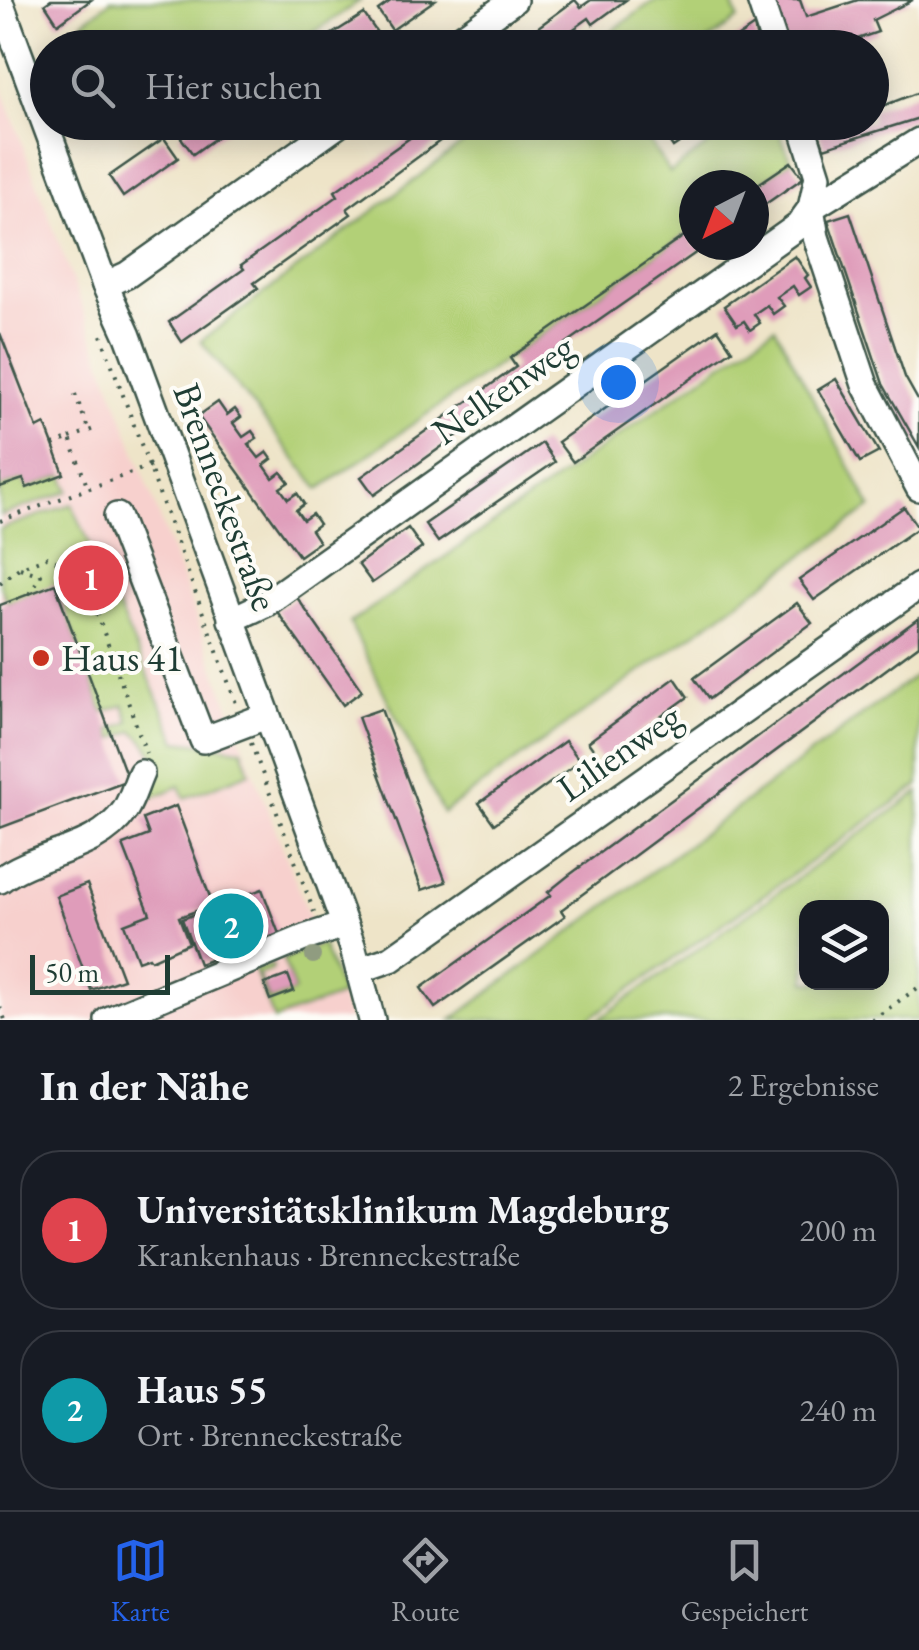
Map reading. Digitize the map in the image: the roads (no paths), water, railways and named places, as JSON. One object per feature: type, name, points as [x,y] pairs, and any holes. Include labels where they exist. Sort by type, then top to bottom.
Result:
[{"type":"street","points":[[473,30],[514,0]]},
{"type":"street","points":[[760,0],[770,30]]},
{"type":"street","name":"Brenneckestraße","points":[[0,2],[30,83]]},
{"type":"street","name":"Brenneckestraße","points":[[51,140],[128,336],[231,620],[255,720],[333,929],[359,970],[372,1020]]},
{"type":"street","points":[[105,285],[127,275],[317,140]]},
{"type":"street","points":[[807,140],[818,176],[812,208],[816,237],[865,385],[919,488]]},
{"type":"street","name":"Nelkenweg","points":[[231,620],[253,612],[277,596],[782,237],[802,222],[812,208],[919,141]]},
{"type":"street","points":[[118,516],[203,740],[255,720]]},
{"type":"street","name":"Lilienweg","points":[[359,970],[391,959],[919,586]]},
{"type":"street","points":[[0,880],[14,870],[100,836],[124,810],[142,773]]},
{"type":"street","points":[[108,1020],[333,929]]},
{"type":"place","name":"Universitätsklinikum Magdeburg","points":[[91,578]]},
{"type":"place","name":"Haus 41","points":[[41,658]]},
{"type":"place","name":"Haus 55","points":[[231,926]]}]
